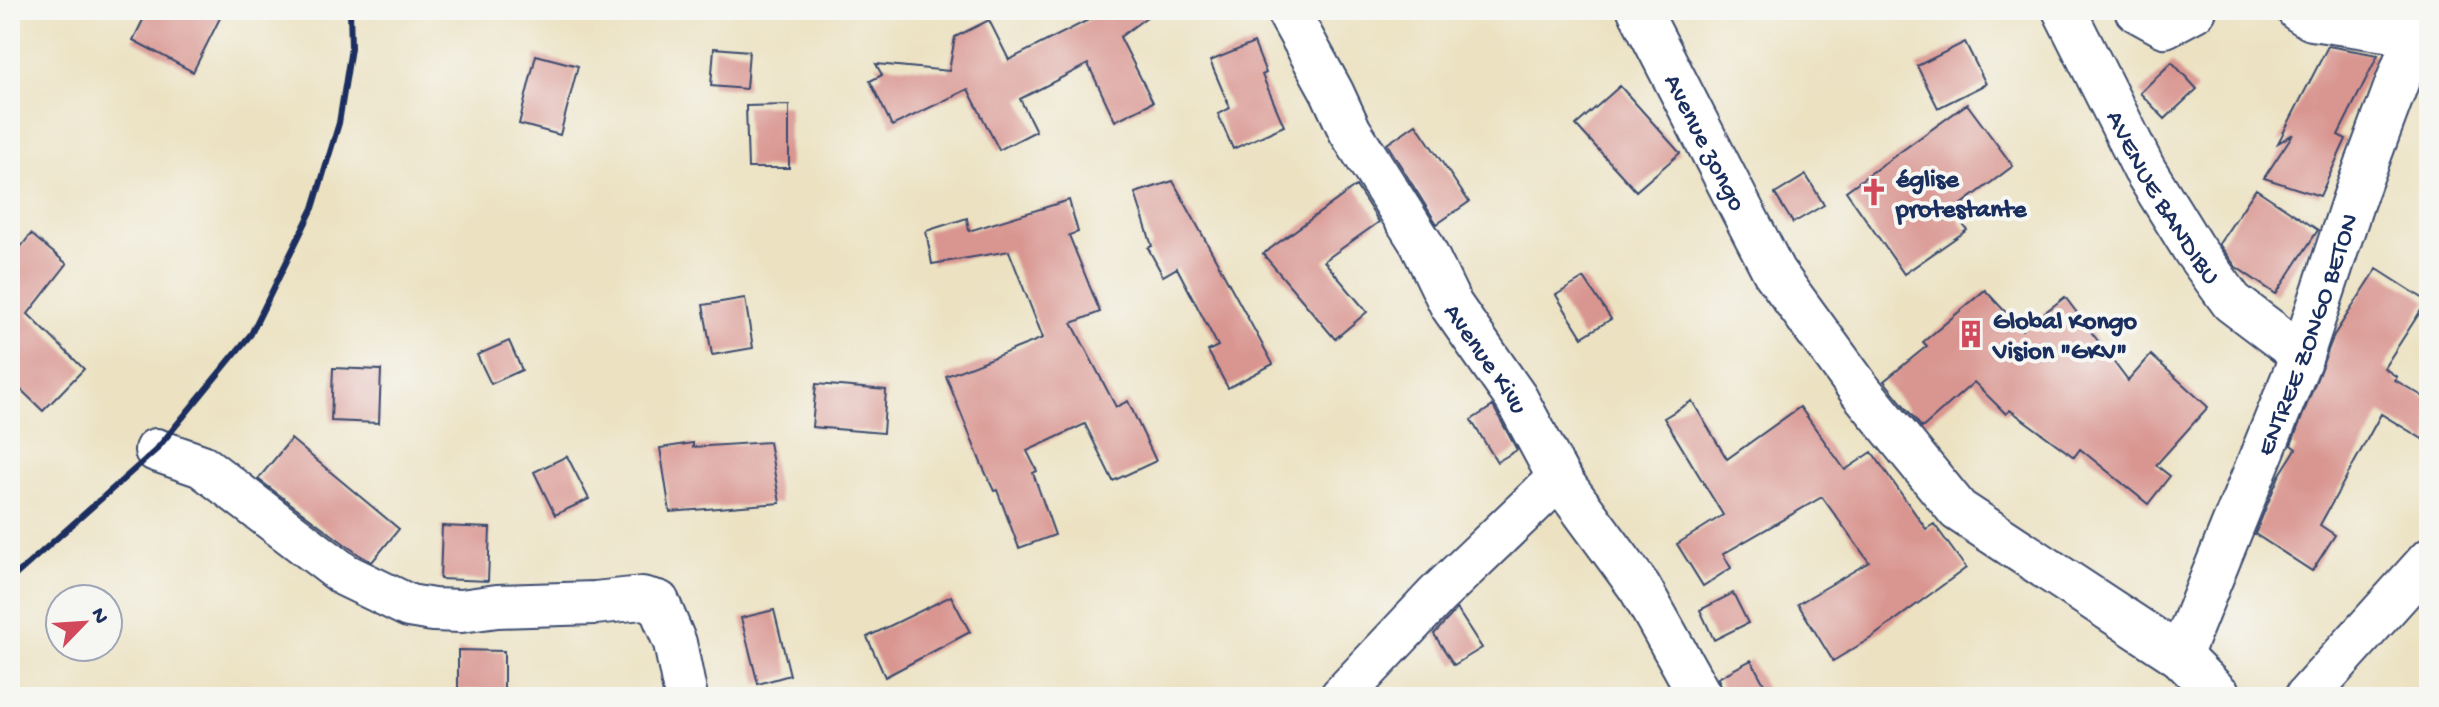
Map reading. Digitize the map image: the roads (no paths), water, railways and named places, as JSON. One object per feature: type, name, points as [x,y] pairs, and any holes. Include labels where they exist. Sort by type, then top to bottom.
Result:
[{"type":"street","name":"Avenue Kivu","points":[[1287,10],[1350,131],[1421,243],[1451,305],[1516,398],[1559,478],[1640,588],[1701,697]]},
{"type":"street","name":"Avenue zongo","points":[[1639,10],[1774,272],[1860,390],[1958,510],[2064,583],[2180,656],[2221,697]]},
{"type":"street","name":"AVENUE BANDIBU","points":[[2064,10],[2144,169],[2194,250],[2232,302],[2302,355]]},
{"type":"street","points":[[2136,10],[2165,26],[2195,10]]},
{"type":"street","points":[[2298,10],[2312,19],[2399,32],[2421,18]]},
{"type":"street","name":"ENTREE ZONGO BETON","points":[[2180,656],[2302,355],[2353,201],[2421,18]]},
{"type":"street","points":[[156,450],[202,466],[345,575],[409,606],[461,611],[497,606],[595,603],[642,598],[658,602],[675,643],[686,697]]},
{"type":"street","points":[[1341,697],[1437,595],[1559,478]]},
{"type":"street","points":[[2306,697],[2429,560]]},
{"type":"railway","points":[[10,580],[156,450],[251,334],[313,208],[339,123],[351,48],[350,10]]},
{"type":"place","name":"église protestante","points":[[1874,192]]},
{"type":"place","name":"Global Kongo Vision \"GKV\"","points":[[1971,334]]}]
